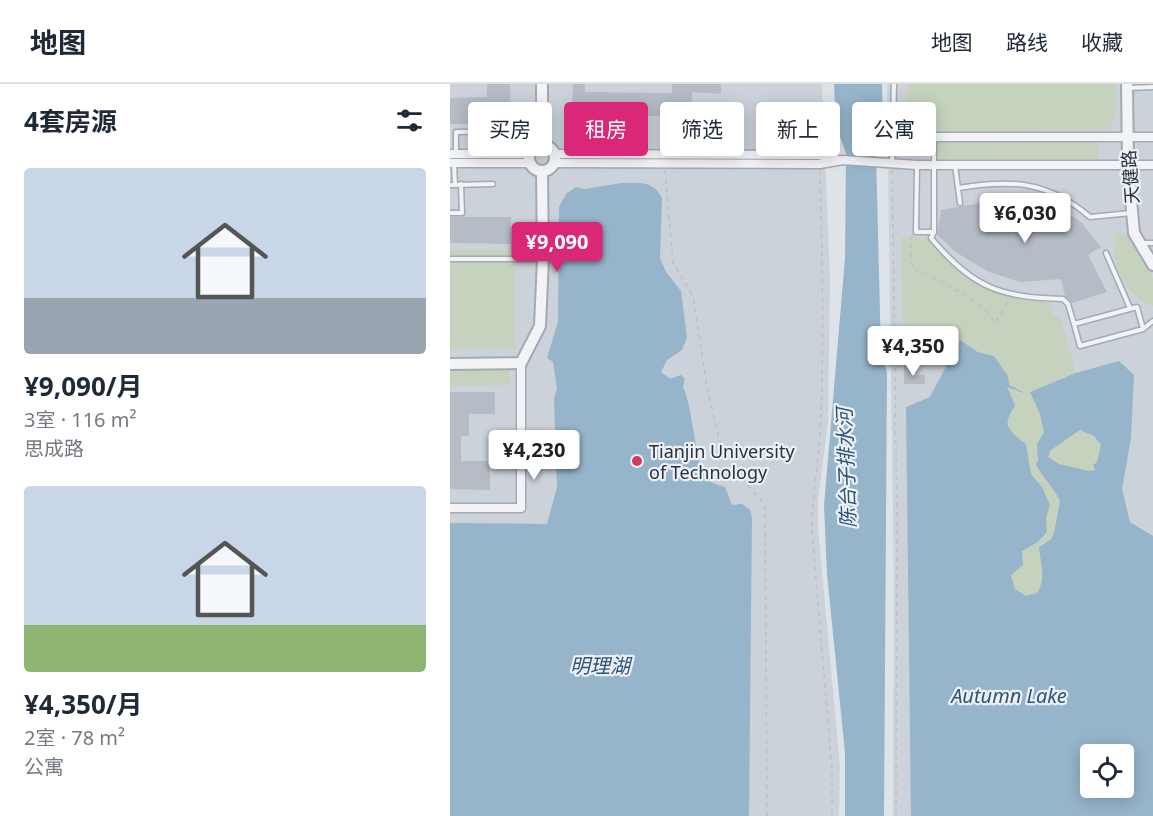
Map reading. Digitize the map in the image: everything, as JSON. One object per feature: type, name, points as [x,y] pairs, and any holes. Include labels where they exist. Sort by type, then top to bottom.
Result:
[{"type":"street","points":[[542,84],[542,102]]},
{"type":"street","name":"天健路","points":[[1127,86],[1128,165],[1134,233],[1153,265]]},
{"type":"street","points":[[936,136],[1153,136]]},
{"type":"street","points":[[554,159],[820,155],[843,160]]},
{"type":"street","points":[[551,156],[554,159],[664,164],[820,164],[843,160],[880,160],[917,165],[1153,165]]},
{"type":"street","points":[[453,158],[529,159]]},
{"type":"street","points":[[529,159],[535,170],[542,171],[548,170],[554,159]]},
{"type":"street","points":[[450,508],[520,508],[520,363],[540,326],[543,259],[542,171]]},
{"type":"street","points":[[450,364],[520,363]]},
{"type":"lane","points":[[893,102],[894,84]]},
{"type":"lane","points":[[1127,86],[1153,87]]},
{"type":"lane","points":[[450,132],[468,132]]},
{"type":"lane","points":[[456,132],[452,185],[493,184]]},
{"type":"lane","points":[[892,156],[892,163]]},
{"type":"lane","points":[[934,156],[934,232],[931,238],[953,264],[980,283],[1011,294],[1029,298],[1063,299],[1068,304],[1080,346],[1143,329],[1153,321]]},
{"type":"lane","points":[[917,165],[916,232],[934,232]]},
{"type":"lane","points":[[955,165],[960,203]]},
{"type":"lane","points":[[958,188],[990,183],[1017,183],[1060,195],[1090,217],[1132,213]]},
{"type":"lane","points":[[450,213],[462,213],[461,184]]},
{"type":"lane","points":[[1140,243],[1153,243]]},
{"type":"lane","points":[[1106,253],[1130,308]]},
{"type":"lane","points":[[450,259],[543,259]]},
{"type":"lane","points":[[1074,324],[1137,307],[1143,329]]},
{"type":"path","points":[[892,163],[897,521],[896,816]]},
{"type":"path","points":[[664,164],[673,263],[693,296],[706,383],[724,458],[765,505],[767,816]]},
{"type":"path","points":[[820,164],[824,348],[821,423],[812,494],[812,531],[832,770],[832,816]]},
{"type":"path","points":[[916,232],[911,238],[911,262],[915,269],[966,296],[991,314],[995,323],[1011,294]]},
{"type":"shaded area","name":"Tianjin University of Technology","points":[[450,84],[822,84],[823,102],[756,102],[756,156],[825,156],[830,278],[828,422],[818,500],[818,528],[840,766],[839,816],[450,816]]},
{"type":"shaded area","points":[[887,84],[1153,84],[1153,816],[893,816],[894,588],[888,156],[936,156],[936,102],[887,102]]},
{"type":"green space","points":[[907,84],[1116,84],[1115,118],[1109,129],[936,133],[936,102],[908,102]]},
{"type":"green space","points":[[937,139],[1099,139],[1099,159],[937,159]]},
{"type":"green space","points":[[1115,232],[1132,236],[1153,279],[1153,306],[1139,300],[1127,287],[1116,263]]},
{"type":"green space","points":[[901,237],[931,238],[958,267],[970,276],[996,288],[1049,298],[1053,317],[1060,317],[1076,373],[1030,392],[1040,414],[1044,432],[1037,444],[1041,476],[1055,490],[1060,501],[1054,534],[1050,540],[1039,547],[1043,580],[1041,586],[1031,596],[1020,595],[1012,584],[1011,575],[1023,565],[1022,551],[1038,542],[1047,532],[1046,518],[1050,505],[1042,487],[1031,474],[1026,444],[1010,429],[1009,420],[1014,408],[1008,391],[1009,384],[994,356],[967,345],[955,331],[946,337],[903,335]]},
{"type":"green space","points":[[450,250],[515,250],[515,349],[450,349]]},
{"type":"green space","points":[[510,369],[510,385],[450,386],[450,370]]},
{"type":"green space","points":[[1080,429],[1094,436],[1101,445],[1097,462],[1093,465],[1095,470],[1090,471],[1059,464],[1048,457],[1051,450]]},
{"type":"water","name":"陈台子排水河","points":[[834,84],[882,84],[883,102],[852,102],[852,156],[876,156],[881,354],[887,372],[884,816],[845,816],[845,753],[827,574],[824,506],[845,258],[846,153],[840,137],[840,102],[835,102]]},
{"type":"water","name":"明理湖","points":[[621,183],[650,185],[662,198],[660,258],[666,272],[681,291],[687,338],[682,350],[667,360],[661,372],[670,379],[681,375],[685,379],[683,387],[703,474],[711,482],[725,487],[732,505],[742,504],[750,510],[752,517],[749,816],[450,816],[450,523],[547,524],[557,487],[554,398],[557,389],[553,362],[547,358],[558,322],[559,207],[566,194],[576,187],[585,189]]},
{"type":"water","name":"Autumn Lake","points":[[960,340],[978,352],[994,356],[1008,376],[1009,385],[1027,394],[1007,387],[1015,405],[1008,423],[1013,434],[1026,444],[1031,474],[1042,487],[1050,505],[1046,518],[1047,532],[1038,542],[1022,551],[1023,565],[1011,575],[1015,589],[1026,596],[1037,593],[1040,587],[1042,570],[1039,547],[1052,537],[1060,501],[1036,464],[1038,461],[1037,444],[1044,432],[1040,414],[1030,392],[1076,373],[1119,361],[1134,375],[1131,438],[1122,489],[1130,522],[1153,536],[1153,816],[911,816],[906,407],[930,397]],"holes":[[[1080,430],[1094,436],[1101,445],[1097,462],[1093,465],[1095,470],[1090,471],[1059,464],[1048,457],[1051,450]]]},
{"type":"building","points":[[487,84],[510,84],[510,102],[468,102],[468,124],[450,124],[450,98],[487,97]]},
{"type":"building","points":[[573,84],[585,84],[585,92],[672,93],[672,84],[721,84],[721,94],[692,92],[692,102],[660,102],[660,116],[648,116],[648,102],[572,102]]},
{"type":"building","points":[[1015,197],[1072,216],[1082,223],[1101,247],[1088,255],[1107,292],[1072,303],[1065,296],[1061,279],[1020,282],[989,272],[957,253],[937,235],[941,210]]},
{"type":"building","points":[[450,217],[511,217],[511,244],[450,243]]},
{"type":"building","points":[[904,365],[911,365],[911,375],[925,375],[925,384],[904,384]]},
{"type":"building","points":[[450,392],[495,392],[495,414],[469,414],[469,436],[461,436],[461,461],[490,461],[490,490],[450,489]]},
{"type":"place","name":"Tianjin University of Technology","points":[[637,461]]}]
